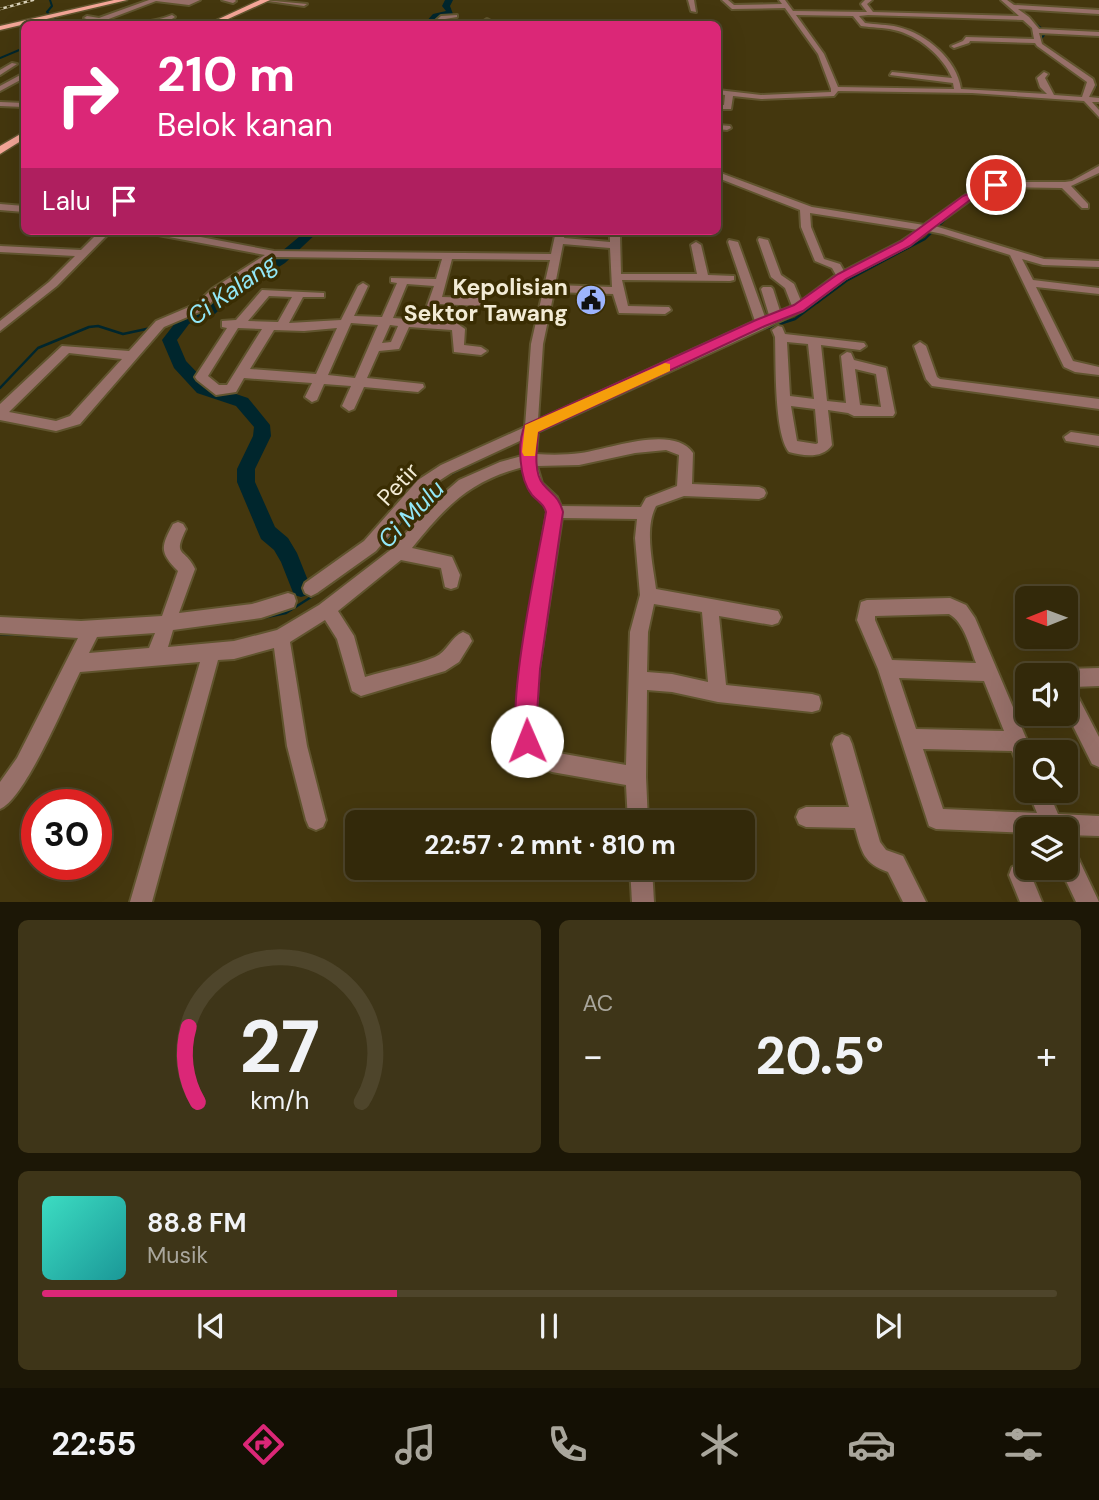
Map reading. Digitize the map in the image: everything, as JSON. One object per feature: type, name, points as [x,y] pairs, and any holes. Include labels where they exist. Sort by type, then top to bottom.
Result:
[{"type":"main road","points":[[32,21],[123,0]]},
{"type":"main road","points":[[219,21],[266,0]]},
{"type":"main road","points":[[0,28],[21,23]]},
{"type":"main road","points":[[0,151],[21,137]]},
{"type":"street","points":[[99,20],[156,0],[189,3],[197,0]]},
{"type":"street","points":[[225,0],[233,1]]},
{"type":"street","points":[[266,0],[304,4]]},
{"type":"street","points":[[691,0],[694,11]]},
{"type":"street","points":[[725,0],[732,7],[789,8],[856,15],[1027,18]]},
{"type":"street","points":[[869,0],[864,4],[871,14]]},
{"type":"street","points":[[1004,0],[1041,31],[1099,34]]},
{"type":"street","points":[[1089,0],[1099,10]]},
{"type":"street","points":[[1015,7],[1099,10]]},
{"type":"street","points":[[721,93],[761,97],[834,94],[835,89],[821,54],[789,8]]},
{"type":"street","points":[[1087,17],[1099,10]]},
{"type":"street","points":[[157,14],[172,17],[163,21]]},
{"type":"street","points":[[809,14],[831,14],[837,20]]},
{"type":"street","points":[[801,22],[856,20],[856,15]]},
{"type":"street","points":[[856,15],[863,25],[890,27],[913,34],[939,54],[958,81],[958,91]]},
{"type":"street","points":[[446,21],[455,19]]},
{"type":"street","points":[[86,21],[105,21]]},
{"type":"street","points":[[1036,41],[1041,31]]},
{"type":"street","points":[[913,34],[924,33]]},
{"type":"street","points":[[954,46],[967,43],[965,39],[1036,41],[1090,81],[1090,98],[1099,115]]},
{"type":"street","points":[[939,54],[951,55]]},
{"type":"street","points":[[0,74],[14,64]]},
{"type":"street","points":[[0,89],[21,74]]},
{"type":"street","points":[[892,74],[958,81]]},
{"type":"street","points":[[1044,75],[1041,78],[1044,87],[1051,94]]},
{"type":"street","points":[[835,89],[1051,94],[1090,98]]},
{"type":"street","points":[[721,107],[729,107],[729,94]]},
{"type":"street","points":[[0,104],[21,105]]},
{"type":"street","points":[[0,625],[59,632],[85,643],[155,657],[245,649],[281,638],[324,612],[399,553],[434,510],[451,477],[498,469],[530,442],[773,325],[842,276],[906,243],[966,198],[989,187],[1003,184],[1067,187],[1099,169]]},
{"type":"street","points":[[721,177],[805,209],[928,227],[1054,264],[1099,264]]},
{"type":"street","points":[[1067,187],[1085,206]]},
{"type":"street","points":[[0,207],[21,209]]},
{"type":"street","points":[[805,209],[807,231],[820,261],[836,265],[842,276]]},
{"type":"street","points":[[0,327],[23,316],[102,235]]},
{"type":"street","points":[[174,235],[276,254],[554,257]]},
{"type":"street","points":[[590,243],[591,235]]},
{"type":"street","points":[[614,235],[616,276],[623,310],[666,310]]},
{"type":"street","points":[[615,245],[560,236],[548,288],[536,355],[530,442],[535,486],[552,501],[555,512],[530,669],[525,728],[527,741],[536,754],[552,762],[636,777]]},
{"type":"street","points":[[764,240],[776,277],[790,286],[798,308]]},
{"type":"street","points":[[733,242],[773,325],[814,340],[860,345]]},
{"type":"street","points":[[696,245],[703,277]]},
{"type":"street","points":[[0,250],[82,253]]},
{"type":"street","points":[[1014,253],[1068,364],[1099,371]]},
{"type":"street","points":[[0,413],[57,426],[71,422],[83,414],[158,326],[200,307],[216,291],[276,254]]},
{"type":"street","points":[[426,324],[436,300],[448,256]]},
{"type":"street","points":[[616,276],[730,278]]},
{"type":"street","points":[[349,406],[376,347],[398,280],[441,283]]},
{"type":"street","points":[[1028,283],[1099,291]]},
{"type":"street","points":[[312,397],[363,286]]},
{"type":"street","points":[[548,288],[618,290]]},
{"type":"street","points":[[767,289],[790,443],[797,448],[824,448],[814,340]]},
{"type":"street","points":[[299,294],[231,389],[224,391],[212,388],[201,377],[233,324],[266,292],[320,295]]},
{"type":"street","points":[[436,300],[478,302]]},
{"type":"street","points":[[233,324],[304,327],[347,321],[386,321],[457,326],[457,349],[481,351]]},
{"type":"street","points":[[376,347],[395,346],[405,323]]},
{"type":"street","points":[[296,343],[304,327]]},
{"type":"street","points":[[844,344],[854,411]]},
{"type":"street","points":[[920,346],[932,379],[937,383],[1099,404]]},
{"type":"street","points":[[0,413],[66,349],[132,356]]},
{"type":"street","points":[[784,400],[881,414],[889,411],[882,371],[848,363]]},
{"type":"street","points":[[241,373],[418,387]]},
{"type":"street","points":[[1071,437],[1099,441]]},
{"type":"street","points":[[530,442],[577,460],[640,447],[679,447],[686,454],[684,490]]},
{"type":"street","name":"Petir","points":[[306,585],[370,547],[423,484],[451,477],[530,442]]},
{"type":"street","points":[[637,810],[639,632],[648,595],[643,538],[645,513],[653,501],[684,490],[759,493]]},
{"type":"street","points":[[555,512],[645,513]]},
{"type":"street","points":[[155,657],[187,569],[172,554],[172,542],[178,529]]},
{"type":"street","points":[[399,553],[446,562],[451,582]]},
{"type":"street","points":[[648,595],[772,617]]},
{"type":"street","points":[[85,643],[260,610],[288,601]]},
{"type":"street","points":[[1015,824],[936,820],[887,669],[866,620],[867,608],[947,606],[958,609],[967,619],[1018,740]]},
{"type":"street","points":[[710,607],[718,693]]},
{"type":"street","points":[[324,612],[345,636],[358,685],[361,687],[446,662],[457,652],[463,641]]},
{"type":"street","points":[[281,638],[297,746],[316,820]]},
{"type":"street","points":[[0,799],[24,765],[85,643]]},
{"type":"street","points":[[141,901],[211,653]]},
{"type":"street","points":[[887,669],[989,672]]},
{"type":"street","points":[[1078,678],[1099,677]]},
{"type":"street","points":[[639,680],[672,683],[718,693],[812,703]]},
{"type":"street","points":[[1078,717],[1099,757]]},
{"type":"street","points":[[909,739],[1015,741]]},
{"type":"street","points":[[842,744],[872,850],[882,859],[895,864],[915,901]]},
{"type":"street","points":[[806,817],[861,818]]},
{"type":"street","points":[[1078,826],[1099,826]]},
{"type":"street","points":[[642,880],[643,901]]},
{"type":"street","points":[[1022,880],[1031,901]]},
{"type":"street","points":[[1078,880],[1088,901]]},
{"type":"waterway","points":[[50,0],[52,6],[47,12],[56,21]]},
{"type":"waterway","name":"Ci Kalang","points":[[430,21],[436,16],[450,12],[446,6],[449,0]]},
{"type":"waterway","name":"Ci Mulu","points":[[1017,8],[1042,29],[1044,35],[1039,41]]},
{"type":"waterway","points":[[0,58],[21,49]]},
{"type":"waterway","name":"Ci Mulu","points":[[1091,80],[1096,86],[1091,91]]},
{"type":"waterway","name":"Ci Mulu","points":[[1071,187],[1084,180]]},
{"type":"waterway","name":"Ci Mulu","points":[[817,303],[848,280],[925,239],[948,217]]},
{"type":"waterway","name":"Ci Kalang","points":[[301,588],[290,559],[281,544],[268,533],[246,482],[246,469],[262,436],[262,425],[242,402],[203,389],[179,364],[169,340],[184,321],[210,311],[228,293],[280,260],[308,235]]},
{"type":"waterway","name":"Ci Mulu","points":[[761,330],[795,319],[819,301]]},
{"type":"waterway","points":[[171,323],[184,321]]},
{"type":"waterway","points":[[0,388],[38,348],[89,327],[98,326],[123,334],[151,328]]},
{"type":"waterway","name":"Ci Mulu","points":[[535,434],[637,387]]},
{"type":"waterway","name":"Ci Mulu","points":[[444,477],[520,441]]},
{"type":"waterway","name":"Ci Mulu","points":[[333,582],[385,543],[429,487]]},
{"type":"waterway","name":"Ci Mulu","points":[[262,618],[286,613],[319,592]]},
{"type":"waterway","name":"Ci Mulu","points":[[0,634],[78,638]]},
{"type":"railway","points":[[0,9],[33,0]]},
{"type":"slow traffic","points":[[529,452],[530,429],[665,368]]},
{"type":"place","name":"Kepolisian Sektor Tawang","points":[[591,300]]},
{"type":"route","points":[[527,741],[525,728],[530,669],[555,512],[552,501],[537,489],[531,478],[530,429],[798,308],[842,276],[906,243],[966,198],[996,185]]}]
